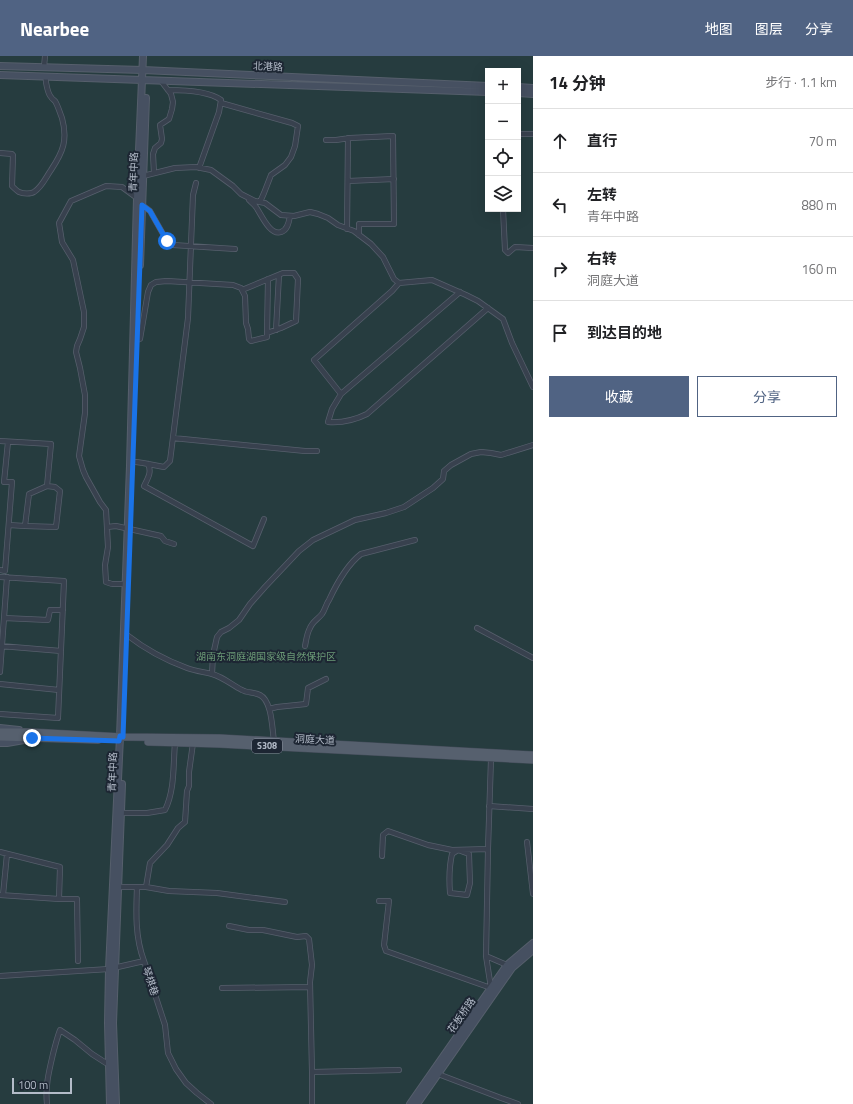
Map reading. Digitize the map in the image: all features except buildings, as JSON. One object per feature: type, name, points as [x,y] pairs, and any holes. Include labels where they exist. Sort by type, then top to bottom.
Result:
[{"type":"main road","points":[[143,56],[145,70]]},
{"type":"main road","name":"青年中路","points":[[116,1104],[112,969],[121,739],[127,635],[129,529],[143,176],[144,80],[147,56]]},
{"type":"main road","name":"北港路","points":[[0,66],[145,70],[485,86]]},
{"type":"main road","name":"北港路","points":[[0,75],[485,92]]},
{"type":"main road","points":[[121,739],[125,584],[129,529],[137,198],[144,80]]},
{"type":"main road","points":[[521,88],[533,88]]},
{"type":"main road","points":[[521,93],[533,94]]},
{"type":"main road","points":[[0,728],[11,728],[31,735]]},
{"type":"main road","name":"洞庭大道","points":[[4,732],[31,735],[175,743],[533,760]]},
{"type":"main road","points":[[0,743],[7,743],[31,735]]},
{"type":"main road","name":"洞庭大道","points":[[0,737],[31,735]]},
{"type":"main road","name":"洞庭大道","points":[[121,739],[220,738],[533,755]]},
{"type":"main road","name":"青年中路","points":[[110,1104],[108,1023],[118,888],[121,813],[121,739]]},
{"type":"main road","name":"花板桥路","points":[[410,1104],[507,965],[533,942]]},
{"type":"main road","name":"花板桥路","points":[[417,1104],[512,968],[533,950]]},
{"type":"street","points":[[44,67],[45,56]]},
{"type":"street","points":[[0,153],[13,155],[12,186],[18,192],[29,193],[40,187],[63,149],[65,134],[55,102],[50,96],[46,83],[46,77]]},
{"type":"street","points":[[154,173],[153,154],[155,148],[161,143],[162,139],[160,124],[169,119],[173,102],[171,94],[161,81]]},
{"type":"street","points":[[168,90],[209,94],[221,100],[221,103],[298,126],[295,146],[291,157],[285,165],[271,175],[260,202]]},
{"type":"street","points":[[199,168],[221,103]]},
{"type":"street","points":[[521,134],[533,134]]},
{"type":"street","points":[[326,140],[393,136],[394,224],[359,224],[359,235]]},
{"type":"street","points":[[347,228],[348,138]]},
{"type":"street","points":[[143,176],[175,168],[199,168],[211,170],[223,178],[241,194],[265,203],[281,215],[294,216],[310,212],[328,218],[338,225],[354,231],[371,244],[383,257],[394,279],[399,283]]},
{"type":"street","points":[[348,180],[394,179]]},
{"type":"street","points":[[136,462],[164,467],[170,461],[188,318],[193,195],[196,183]]},
{"type":"street","points":[[125,584],[112,584],[106,582],[105,565],[108,547],[106,510],[86,477],[79,456],[85,413],[85,395],[76,352],[84,328],[84,312],[73,260],[62,242],[59,223],[71,201],[106,186],[122,187],[137,198]]},
{"type":"street","points":[[245,196],[256,206],[261,216],[274,231],[279,233],[284,230],[288,224],[290,216]]},
{"type":"street","points":[[142,205],[150,211],[167,241],[173,245],[235,249]]},
{"type":"street","points":[[503,212],[505,250],[508,253],[515,247],[533,248]]},
{"type":"street","points":[[242,290],[283,273],[294,273],[298,279],[296,321],[267,333]]},
{"type":"street","points":[[276,330],[279,274]]},
{"type":"street","points":[[137,340],[140,339],[148,292],[151,285],[156,282],[167,281],[233,285],[241,288],[245,296],[248,339],[251,341],[267,337],[268,279]]},
{"type":"street","points":[[341,394],[314,360],[399,283],[432,280],[472,298],[503,319],[512,343],[533,387]]},
{"type":"street","points":[[460,292],[341,394],[332,409],[328,422],[344,422],[354,420],[367,414],[488,308]]},
{"type":"street","points":[[528,376],[533,374]]},
{"type":"street","points":[[173,438],[297,451],[317,451]]},
{"type":"street","points":[[0,441],[51,444],[47,486]]},
{"type":"street","points":[[0,570],[5,571],[12,482],[4,482],[8,442]]},
{"type":"street","points":[[212,674],[213,655],[217,637],[221,632],[239,620],[250,604],[265,587],[299,551],[313,540],[355,520],[404,508],[433,488],[443,479],[444,471],[451,465],[471,454],[481,452],[501,455],[533,445]]},
{"type":"street","points":[[148,464],[150,467],[150,474],[144,486],[253,546],[264,519]]},
{"type":"street","points":[[9,525],[25,526],[56,527],[60,490],[55,487],[47,486],[29,494],[25,526]]},
{"type":"street","points":[[107,527],[116,526],[161,536],[165,541],[174,544]]},
{"type":"street","points":[[305,646],[310,628],[316,619],[322,614],[339,582],[358,556],[415,540]]},
{"type":"street","points":[[0,577],[64,581],[58,718],[0,714]]},
{"type":"street","points":[[0,672],[7,577]]},
{"type":"street","points":[[4,618],[48,620],[50,610],[63,610]]},
{"type":"street","points":[[477,628],[533,658]]},
{"type":"street","points":[[127,635],[142,647],[164,659],[189,669],[219,676],[244,692],[258,694],[264,698],[271,716],[274,741]]},
{"type":"street","points":[[1,646],[61,650]]},
{"type":"street","points":[[269,709],[306,704],[308,688],[326,679]]},
{"type":"street","points":[[0,684],[59,690]]},
{"type":"street","points":[[121,813],[147,813],[165,810],[169,802],[171,791],[175,743]]},
{"type":"street","points":[[146,887],[150,863],[167,845],[178,828],[185,822],[192,743]]},
{"type":"street","points":[[379,901],[389,901],[384,945],[386,951],[491,988],[486,956],[489,806],[492,759]]},
{"type":"street","points":[[489,806],[533,809]]},
{"type":"street","points":[[382,856],[383,835],[388,831],[428,845],[452,850],[488,849]]},
{"type":"street","points":[[527,842],[533,882],[533,894]]},
{"type":"street","points":[[458,850],[469,854],[470,883],[467,895],[450,893],[450,860],[452,854],[458,850]]},
{"type":"street","points":[[0,852],[60,867],[59,899]]},
{"type":"street","points":[[8,854],[2,895],[77,899],[78,961]]},
{"type":"street","points":[[137,887],[137,935],[144,961]]},
{"type":"street","points":[[118,888],[146,887],[169,891],[216,893],[285,902]]},
{"type":"street","points":[[229,926],[249,930],[263,930],[297,937],[306,936],[309,939],[312,965],[310,987],[312,1104]]},
{"type":"street","points":[[486,956],[507,965]]},
{"type":"street","name":"琴棋巷","points":[[0,976],[112,969],[144,961],[165,1025],[168,1053],[176,1069],[192,1088],[211,1104]]},
{"type":"street","points":[[222,988],[310,987]]},
{"type":"street","points":[[47,1104],[46,1095],[49,1067],[56,1039],[60,1030],[106,1064]]},
{"type":"street","points":[[312,1072],[399,1070]]},
{"type":"street","points":[[438,1074],[518,1104]]},
{"type":"green space","name":"湖南东洞庭湖国家级自然保护区","points":[[0,56],[533,56],[533,1104],[0,1104]]},
{"type":"route","points":[[32,738],[119,741],[120,736],[123,737],[142,205],[150,211],[167,241]]}]
